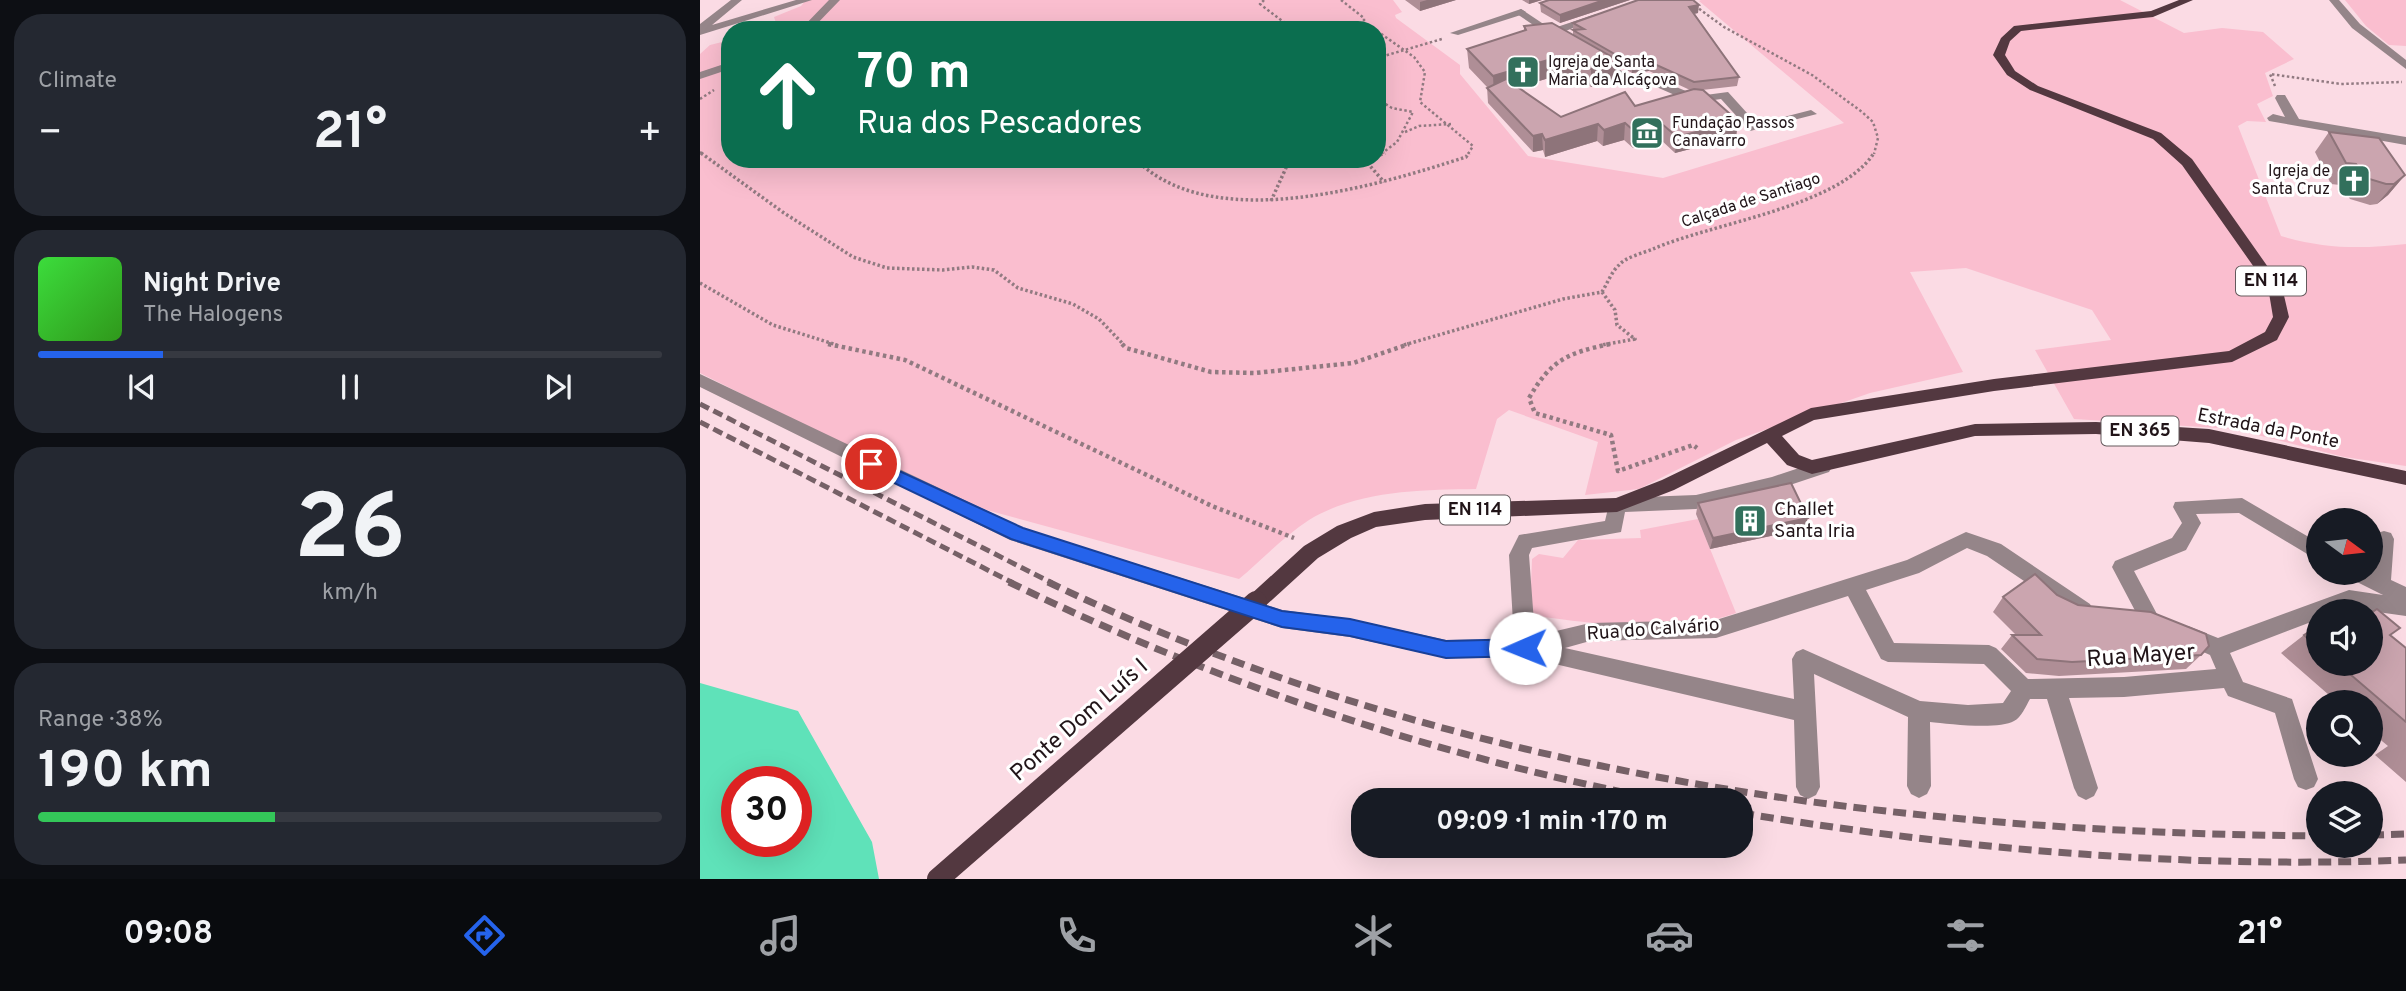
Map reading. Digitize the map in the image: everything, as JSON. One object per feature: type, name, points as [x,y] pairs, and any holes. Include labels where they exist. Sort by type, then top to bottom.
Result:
[{"type":"main road","name":"EN 114","points":[[1311,552],[1355,527],[1392,516],[1616,505],[1668,485],[1811,414],[1872,403],[2232,356],[2271,335],[2281,317],[2275,287],[2187,162],[2157,136],[2034,88],[2011,73],[1999,55],[2005,40],[2018,28],[2152,14],[2188,0]]},
{"type":"main road","name":"Estrada da Ponte","points":[[1823,467],[1975,430],[2096,428],[2209,436],[2286,450],[2403,480]]},
{"type":"main road","points":[[1769,434],[1793,460],[1812,467],[1823,467]]},
{"type":"main road","name":"Ponte Dom Luís I","points":[[938,879],[1311,552]]},
{"type":"street","points":[[721,26],[700,32],[701,26],[738,0]]},
{"type":"street","points":[[736,21],[806,0]]},
{"type":"street","points":[[814,21],[835,0]]},
{"type":"street","points":[[2334,0],[2356,26],[2406,66]]},
{"type":"street","points":[[1521,12],[1534,8]]},
{"type":"street","points":[[1521,12],[1569,44]]},
{"type":"street","points":[[1550,33],[1611,12]]},
{"type":"street","points":[[1593,58],[1629,79],[1648,79],[1697,100],[1724,95],[1754,128],[1811,114]]},
{"type":"street","points":[[700,76],[721,68]]},
{"type":"street","points":[[2281,98],[2294,122]]},
{"type":"street","points":[[2273,118],[2406,141]]},
{"type":"street","name":"Rua do Calvário","points":[[700,380],[1017,534],[1282,619],[1350,628],[1446,649],[1525,648],[1590,632],[1716,629],[1912,567],[1966,540],[1994,550],[2079,610],[2148,616]]},
{"type":"street","points":[[1804,712],[1525,648],[1518,555],[1526,541],[1615,527],[1616,505],[1696,502],[1772,484],[1823,467]]},
{"type":"street","points":[[2306,545],[2242,505],[2182,507],[2192,523],[2179,544],[2122,567],[2148,616],[2217,648],[2236,690],[2284,706],[2306,779]]},
{"type":"street","points":[[2383,585],[2406,597]]},
{"type":"street","points":[[1808,787],[1803,659],[1919,710],[1968,715],[2009,713],[2024,689],[1989,655],[1888,652],[1853,586]]},
{"type":"street","points":[[2217,648],[2349,599],[2406,607]]},
{"type":"street","name":"Rua Mayer","points":[[2024,689],[2123,687],[2231,677]]},
{"type":"street","points":[[2055,688],[2086,788]]},
{"type":"street","points":[[1919,710],[1919,786]]},
{"type":"lane","points":[[1455,33],[1521,12]]},
{"type":"path","points":[[1264,0],[1260,4],[1282,21]]},
{"type":"path","points":[[1341,0],[1364,18],[1364,21]]},
{"type":"path","name":"Calçada de Santiago","points":[[1602,292],[1619,264],[1675,239],[1759,215],[1833,187],[1858,173],[1874,155],[1878,138],[1873,122],[1862,111],[1812,75],[1724,27],[1686,0]]},
{"type":"path","points":[[1146,168],[1169,184],[1228,199],[1271,201],[1338,194],[1466,157],[1473,146],[1452,124],[1424,105],[1420,92],[1425,72],[1414,57],[1386,38]]},
{"type":"path","points":[[1386,55],[1433,43]]},
{"type":"path","points":[[2281,98],[2270,74],[2341,84],[2406,82]]},
{"type":"path","points":[[1386,104],[1413,112]]},
{"type":"path","points":[[1386,153],[1404,133],[1413,112],[1424,105]]},
{"type":"path","points":[[1404,133],[1419,126],[1452,124]]},
{"type":"path","points":[[700,152],[721,167]]},
{"type":"path","points":[[722,168],[784,213],[853,257],[887,268],[943,270],[972,267],[994,270],[1018,288],[1073,304],[1099,319],[1126,348],[1211,372],[1255,373],[1353,363],[1414,342],[1563,299],[1602,292],[1615,310],[1617,325],[1635,339],[1599,346],[1568,358],[1544,373],[1529,398],[1535,413],[1611,435],[1618,471],[1693,445],[1713,461]]},
{"type":"path","points":[[1271,201],[1286,168]]},
{"type":"path","points":[[1372,168],[1384,182]]},
{"type":"path","points":[[700,283],[780,329],[821,342],[886,353],[905,360],[1212,506],[1294,537],[1311,552]]},
{"type":"shaded area","points":[[806,0],[1393,0],[1402,12],[1395,15],[1396,18],[1460,65],[1460,74],[1528,156],[1663,178],[1844,123],[1699,1],[1701,0],[2120,0],[2184,33],[2222,28],[2263,32],[2294,59],[2265,73],[2273,96],[2257,104],[2266,122],[2247,121],[2238,126],[2281,236],[2343,247],[2406,244],[2406,466],[2344,457],[2234,429],[2074,419],[2035,350],[2111,340],[2092,310],[1966,268],[1910,272],[1963,372],[1870,393],[1736,440],[1639,489],[1585,495],[1598,442],[1509,410],[1497,419],[1476,489],[1390,494],[1369,497],[1328,510],[1291,533],[1239,579],[961,503],[700,373],[700,54],[710,45],[721,42],[721,168],[1386,168],[1386,21],[775,21],[774,17],[801,6]]},
{"type":"shaded area","points":[[2345,0],[2406,0],[2406,46],[2389,45],[2366,26]]},
{"type":"shaded area","points":[[1698,519],[1736,613],[1713,620],[1661,626],[1580,622],[1530,615],[1532,559],[1539,554],[1563,558],[1578,540],[1641,538],[1640,530]]},
{"type":"shaded area","points":[[700,683],[798,711],[872,842],[879,879],[700,879]]},
{"type":"building","points":[[1549,0],[1604,0],[1560,15],[1540,3]]},
{"type":"building","points":[[1638,0],[1693,0],[1699,5],[1689,7],[1739,77],[1694,82],[1650,62],[1632,64],[1573,30],[1584,29],[1573,23]]},
{"type":"building","points":[[1552,23],[1619,61],[1591,69],[1575,56],[1548,60],[1493,76],[1467,49],[1526,30],[1524,26]]},
{"type":"building","points":[[1506,79],[1561,117],[1625,92],[1635,106],[1694,89],[1703,90],[1738,121],[1677,137],[1661,123],[1634,131],[1625,123],[1604,130],[1598,124],[1545,140],[1542,134],[1533,136],[1487,88]]},
{"type":"building","points":[[2329,132],[2379,138],[2405,175],[2394,184],[2366,178],[2356,164],[2346,163]]},
{"type":"building","name":"Challet Santa Iria","points":[[1791,483],[1808,518],[1713,538],[1698,503]]},
{"type":"building","points":[[2035,574],[2057,595],[2078,605],[2151,612],[2206,634],[2209,646],[2201,655],[2072,662],[2037,659],[2012,635],[2041,635],[2003,597]]},
{"type":"building","points":[[2383,614],[2400,628],[2390,635],[2406,648],[2406,722],[2383,702],[2383,690],[2369,690],[2352,676],[2383,676]]},
{"type":"railway","points":[[700,404],[1052,583]]},
{"type":"railway","points":[[700,422],[1013,583]]},
{"type":"railway","points":[[1009,582],[1167,653],[1328,713],[1493,762],[1605,788]]},
{"type":"railway","points":[[1048,582],[1199,648],[1353,702],[1510,745],[1669,779],[1830,804],[1992,821],[2155,832],[2306,836]]},
{"type":"railway","points":[[1753,815],[1989,846],[2155,859],[2239,862],[2406,860]]},
{"type":"railway","points":[[2383,835],[2406,834]]},
{"type":"place","name":"Igreja de Santa Maria da Alcáçova","points":[[1523,72]]},
{"type":"place","name":"Fundação Passos Canavarro","points":[[1647,133]]},
{"type":"place","name":"Igreja de Santa Cruz","points":[[2354,181]]},
{"type":"place","name":"Challet Santa Iria","points":[[1750,521]]},
{"type":"route","points":[[871,464],[1017,534],[1282,619],[1350,628],[1446,649],[1525,648]]}]
